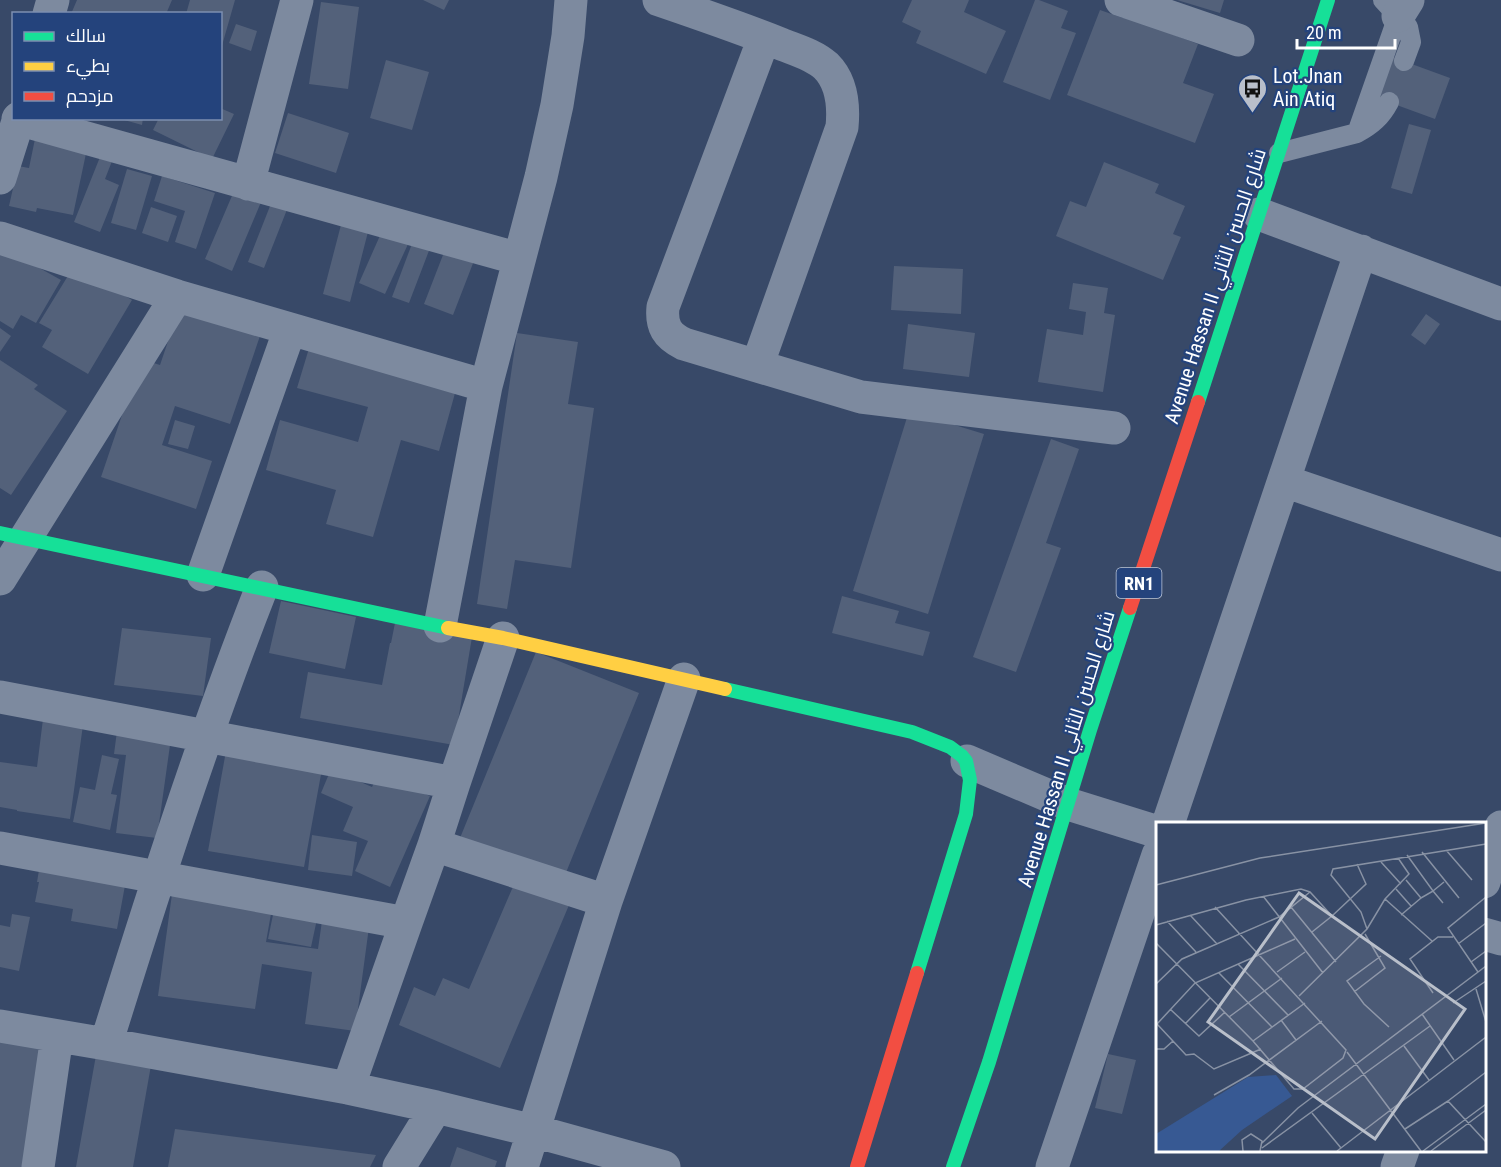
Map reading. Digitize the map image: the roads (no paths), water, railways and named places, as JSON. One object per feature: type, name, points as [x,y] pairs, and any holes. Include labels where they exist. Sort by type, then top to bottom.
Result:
[{"type":"street","points":[[248,184],[297,0]]},
{"type":"street","points":[[440,626],[486,386],[541,177],[557,105],[571,0]]},
{"type":"street","points":[[659,0],[814,57],[827,67],[840,88],[844,110],[842,127],[757,366]]},
{"type":"street","points":[[1121,0],[1239,40]]},
{"type":"street","name":"Avenue Hassan II شارع الحسن الثاني","points":[[953,1167],[989,1062],[1090,730],[1328,0]]},
{"type":"street","points":[[764,38],[663,307],[662,315],[668,333],[684,344],[861,397],[1114,428]]},
{"type":"street","points":[[0,178],[19,120]]},
{"type":"street","points":[[23,120],[519,259]]},
{"type":"street","points":[[1259,214],[1501,304]]},
{"type":"street","points":[[0,238],[177,296],[486,386]]},
{"type":"street","points":[[1169,822],[1361,251]]},
{"type":"street","points":[[0,579],[12,536],[177,296]]},
{"type":"street","points":[[203,575],[290,329]]},
{"type":"street","points":[[1284,481],[1501,555]]},
{"type":"street","points":[[12,536],[503,638],[912,732],[954,750],[967,761],[1068,804],[1156,831]]},
{"type":"street","points":[[106,1044],[206,735],[262,587]]},
{"type":"street","points":[[348,1088],[434,845],[503,638]]},
{"type":"street","points":[[522,1167],[606,902],[684,679]]},
{"type":"street","points":[[0,697],[454,783]]},
{"type":"street","points":[[857,1167],[966,814],[970,783],[967,761]]},
{"type":"street","points":[[1486,879],[1501,827]]},
{"type":"street","points":[[434,845],[606,902]]},
{"type":"street","points":[[0,848],[406,923]]},
{"type":"street","points":[[1052,1167],[1156,861]]},
{"type":"street","points":[[1486,934],[1501,939]]},
{"type":"street","points":[[0,1026],[348,1088],[534,1131],[664,1167]]},
{"type":"street","points":[[38,1167],[57,1036]]},
{"type":"street","points":[[399,1167],[436,1107]]},
{"type":"street","points":[[1397,1167],[1401,1152]]},
{"type":"lane","points":[[1357,133],[1396,5]]},
{"type":"lane","points":[[1396,5],[1410,34],[1411,42],[1404,61]]},
{"type":"lane","points":[[1279,153],[1357,133],[1376,120],[1389,102]]},
{"type":"place","name":"Lot.Jnan Ain Atiq","points":[[1252,114]]}]
